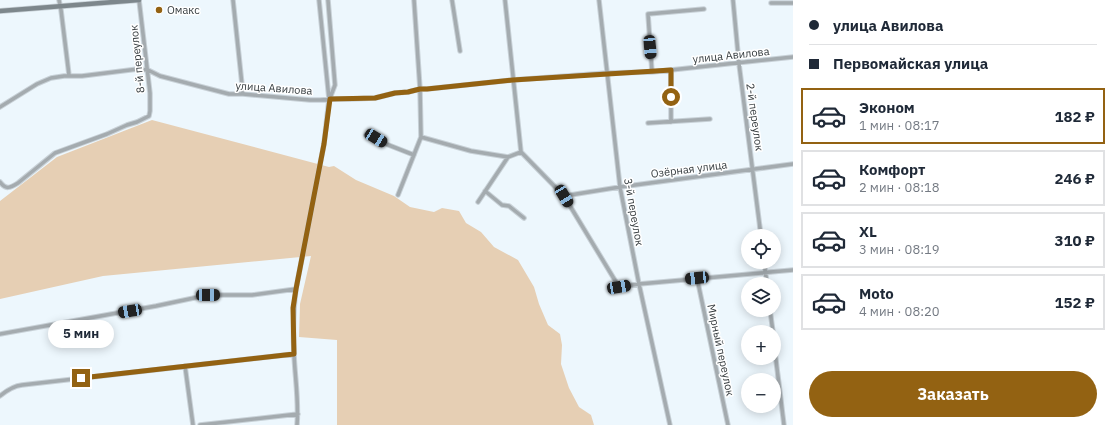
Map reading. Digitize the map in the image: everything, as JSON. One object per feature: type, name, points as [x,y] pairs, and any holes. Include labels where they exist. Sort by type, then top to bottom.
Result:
[{"type":"main road","points":[[0,11],[139,0]]},
{"type":"street","points":[[59,0],[62,10],[69,75]]},
{"type":"street","name":"8-й переулок","points":[[0,182],[4,187],[12,187],[18,184],[55,153],[107,134],[149,116],[150,93],[139,0]]},
{"type":"street","points":[[233,0],[243,94]]},
{"type":"street","points":[[319,0],[330,99]]},
{"type":"street","points":[[297,425],[298,414],[293,314],[296,289],[324,144],[330,99],[335,85],[328,0]]},
{"type":"street","points":[[398,195],[421,137],[420,89],[414,0]]},
{"type":"street","points":[[452,0],[460,51]]},
{"type":"street","points":[[505,0],[521,152],[564,196],[619,287],[697,278],[793,270]]},
{"type":"street","name":"3-й переулок","points":[[599,0],[620,186],[638,284],[670,425]]},
{"type":"street","name":"2-й переулок","points":[[733,0],[739,64],[760,229]]},
{"type":"street","points":[[771,3],[793,2]]},
{"type":"street","points":[[652,72],[648,14],[704,9]]},
{"type":"street","name":"улица Авилова","points":[[0,107],[37,84],[51,78],[69,75],[82,76],[138,69],[148,70],[160,76],[229,94],[310,100],[375,98],[420,89],[513,80],[652,72],[739,64],[793,57]]},
{"type":"street","points":[[671,70],[671,122]]},
{"type":"street","points":[[648,123],[710,119]]},
{"type":"street","points":[[366,135],[414,155]]},
{"type":"street","points":[[421,137],[472,151],[508,157],[521,152]]},
{"type":"street","points":[[478,202],[508,157]]},
{"type":"street","name":"Озёрная улица","points":[[564,196],[620,186],[793,164]]},
{"type":"street","points":[[485,191],[502,205],[509,206],[524,218]]},
{"type":"street","points":[[765,269],[766,277]]},
{"type":"street","name":"Мирный переулок","points":[[697,278],[728,425]]},
{"type":"street","points":[[0,334],[156,306],[208,295],[252,294],[296,289]]},
{"type":"street","points":[[0,396],[16,386],[294,354]]},
{"type":"street","points":[[777,365],[784,425]]},
{"type":"street","points":[[185,366],[193,425]]},
{"type":"street","points":[[200,425],[298,414]]},
{"type":"shaded area","points":[[152,120],[329,167],[334,166],[356,180],[394,196],[410,207],[434,212],[442,208],[459,211],[466,223],[481,232],[494,247],[518,260],[534,287],[548,325],[560,334],[562,345],[561,364],[569,388],[579,407],[591,415],[594,425],[337,425],[337,340],[299,337],[300,304],[311,256],[103,276],[0,299],[0,201],[57,157]]},
{"type":"place","name":"Омакс","points":[[159,10]]},
{"type":"route","points":[[81,378],[294,354],[293,308],[324,144],[330,99],[375,98],[420,89],[513,80],[671,70],[671,97]]}]
